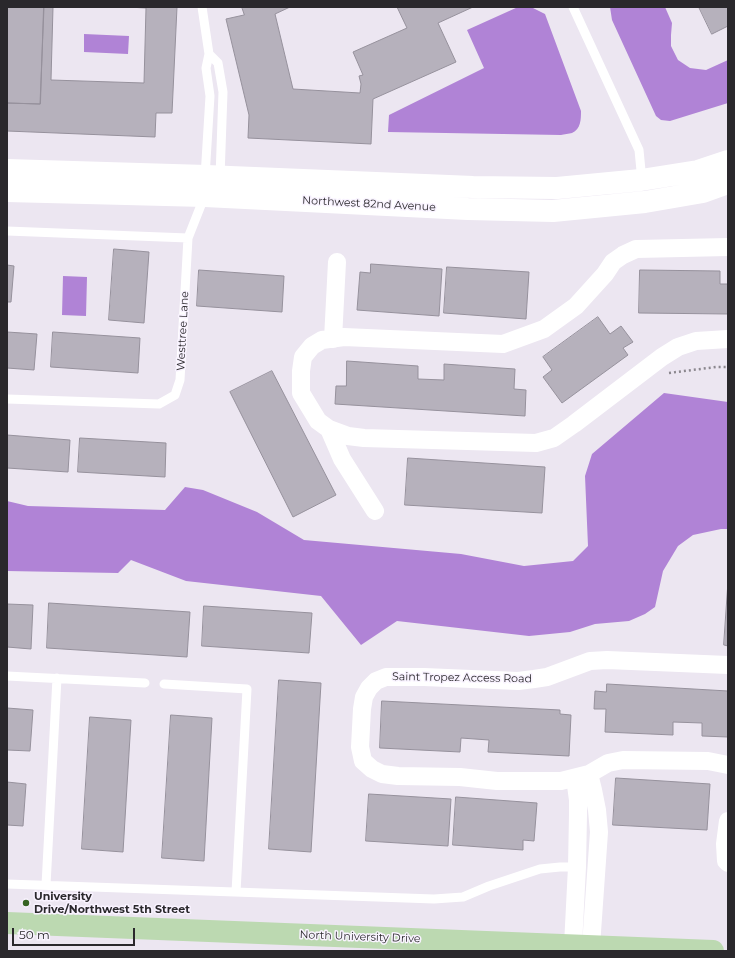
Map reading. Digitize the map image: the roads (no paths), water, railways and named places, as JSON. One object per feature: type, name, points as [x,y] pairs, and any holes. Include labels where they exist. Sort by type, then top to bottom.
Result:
[{"type":"main road","name":"North University Drive","points":[[7,923],[713,951]]},
{"type":"street","name":"Northwest 82nd Avenue","points":[[643,191],[728,161]]},
{"type":"street","name":"Northwest 82nd Avenue","points":[[7,170],[215,187]]},
{"type":"street","name":"Northwest 82nd Avenue","points":[[7,191],[215,187],[473,187],[702,192],[728,183]]},
{"type":"street","points":[[728,247],[636,249],[613,262],[605,274],[576,306],[544,329],[503,344],[344,337],[322,340],[312,346],[303,356],[301,371],[302,393],[318,421],[329,430],[348,436],[364,438],[536,443],[554,438],[662,357],[678,347],[696,341],[728,339]]},
{"type":"street","points":[[333,339],[337,262]]},
{"type":"street","points":[[329,430],[342,459],[374,511]]},
{"type":"street","name":"Saint Tropez Access Road","points":[[728,665],[607,660],[590,661],[547,677],[518,681],[386,677],[376,680],[364,697],[360,747],[363,761],[372,769],[382,774],[398,776],[460,777],[497,781],[561,781],[582,776],[608,763],[623,760],[708,761],[728,765]]},
{"type":"street","points":[[582,776],[578,800],[577,867],[584,947]]},
{"type":"street","points":[[582,776],[593,790],[599,832],[596,867],[584,947]]},
{"type":"street","points":[[728,821],[725,844],[726,861],[728,863]]},
{"type":"street","points":[[577,867],[596,867]]},
{"type":"lane","points":[[202,7],[209,54],[206,68],[210,96],[215,187]]},
{"type":"lane","points":[[573,7],[639,150],[643,191]]},
{"type":"lane","points":[[209,54],[218,63],[223,92],[215,187]]},
{"type":"lane","name":"Westtree Lane","points":[[7,399],[160,404],[175,395],[180,380],[188,238],[215,187]]},
{"type":"lane","points":[[7,231],[188,238]]},
{"type":"lane","points":[[7,676],[145,683]]},
{"type":"lane","points":[[46,885],[57,678]]},
{"type":"lane","points":[[164,684],[247,689],[236,892]]},
{"type":"lane","points":[[7,884],[434,899],[463,897],[489,886],[540,869],[577,867]]},
{"type":"place","name":"University Drive/Northwest 5th Street","points":[[26,903]]}]
